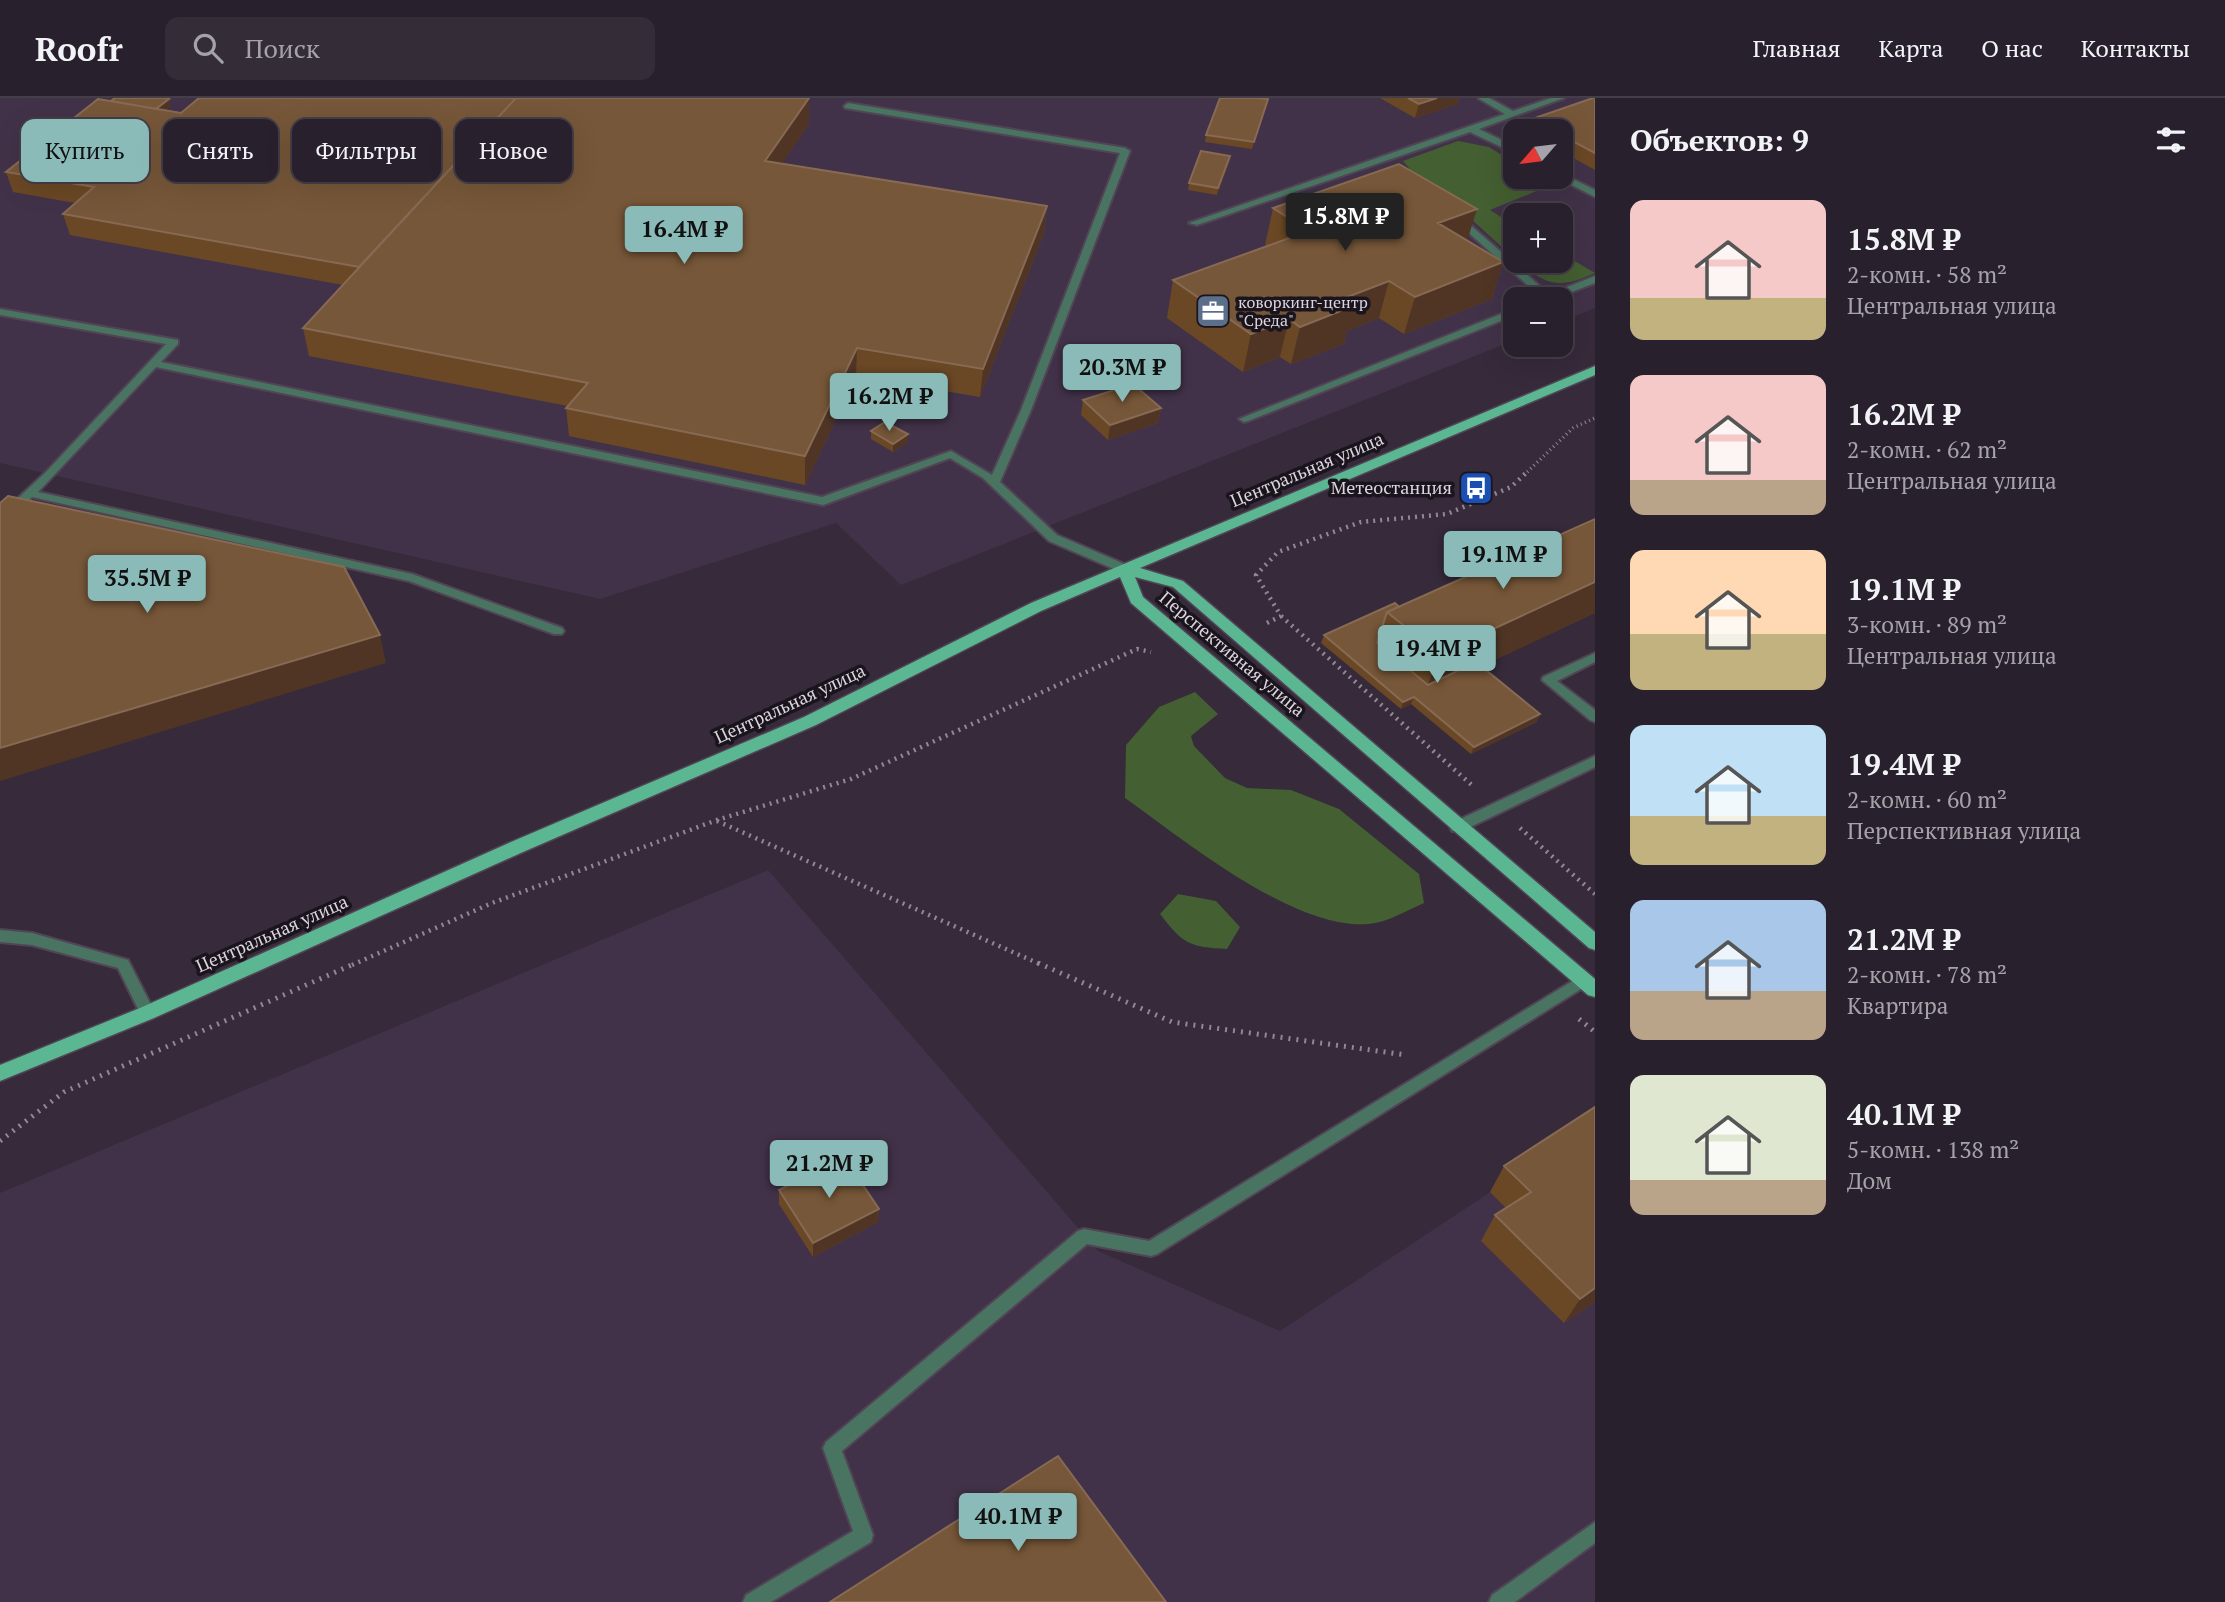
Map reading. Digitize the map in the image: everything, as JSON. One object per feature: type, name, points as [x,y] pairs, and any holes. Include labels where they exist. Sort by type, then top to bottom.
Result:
[{"type":"main road","name":"Центральная улица","points":[[0,1073],[148,1013],[504,853],[810,721],[1036,607],[1595,370]]},
{"type":"main road","name":"Перспективная улица","points":[[1125,569],[1178,584],[1457,827],[1595,943]]},
{"type":"main road","name":"Перспективная улица","points":[[1125,569],[1136,599],[1589,985]]},
{"type":"lane","points":[[1482,98],[1512,114]]},
{"type":"lane","points":[[1194,223],[1560,98]]},
{"type":"lane","points":[[848,106],[1125,151],[994,483]]},
{"type":"lane","points":[[1472,129],[1503,144]]},
{"type":"lane","points":[[1384,160],[1394,167]]},
{"type":"lane","points":[[1573,182],[1595,194]]},
{"type":"lane","points":[[1444,207],[1534,287]]},
{"type":"lane","points":[[1573,288],[1595,279]]},
{"type":"lane","points":[[0,312],[174,342],[0,522]]},
{"type":"lane","points":[[1244,419],[1503,316]]},
{"type":"lane","points":[[153,363],[823,501],[951,453],[994,483],[1053,538],[1125,569]]},
{"type":"lane","points":[[28,493],[412,578],[558,631]]},
{"type":"lane","points":[[1595,657],[1548,680],[1595,717]]},
{"type":"lane","points":[[1457,827],[1595,761]]},
{"type":"lane","points":[[0,936],[32,939],[124,964],[148,1013]]},
{"type":"lane","points":[[753,1602],[864,1535],[832,1448],[1084,1236],[1151,1249],[1541,1009],[1553,997],[1589,985]]},
{"type":"lane","points":[[1499,1602],[1595,1531]]},
{"type":"path","points":[[1595,418],[1573,428],[1511,487],[1447,514],[1361,522],[1278,552],[1256,575],[1281,615],[1595,894]]},
{"type":"path","points":[[1239,636],[1281,615]]},
{"type":"path","points":[[0,1141],[64,1091],[492,902],[717,820],[850,779],[1137,649],[1158,654]]},
{"type":"path","points":[[717,820],[1172,1022],[1455,1062]]},
{"type":"shaded area","points":[[0,98],[1595,98],[1595,308],[1573,317],[1573,287],[1503,287],[1503,345],[901,585],[836,523],[600,599],[0,463]]},
{"type":"shaded area","points":[[768,870],[1098,1251],[1280,1331],[1595,1123],[1595,1602],[0,1602],[0,1193]]},
{"type":"green space","points":[[1458,141],[1489,147],[1503,156],[1503,189],[1542,189],[1490,210],[1503,218],[1503,248],[1459,208],[1415,175],[1403,161]]},
{"type":"green space","points":[[1573,260],[1595,273],[1563,283],[1533,273],[1573,273]]},
{"type":"green space","points":[[1195,692],[1218,714],[1191,736],[1194,746],[1225,778],[1247,788],[1291,790],[1339,809],[1419,874],[1424,903],[1380,922],[1350,924],[1317,916],[1282,902],[1246,882],[1125,798],[1126,745],[1159,707]]},
{"type":"green space","points":[[1178,894],[1216,901],[1240,927],[1227,949],[1195,945],[1175,932],[1160,914]]},
{"type":"building","points":[[115,98],[169,99],[156,109],[111,101]]},
{"type":"building","points":[[199,98],[516,98],[496,119],[455,119],[455,164],[441,179],[441,119],[292,119],[292,182],[438,182],[359,267],[63,214],[94,187],[65,182],[149,182],[149,119],[73,119],[98,99],[181,113]]},
{"type":"building","points":[[516,98],[809,98],[765,161],[1047,206],[983,369],[857,348],[805,456],[566,408],[588,383],[303,328],[455,164],[455,182],[572,182],[572,119],[497,119]]},
{"type":"building","points":[[1220,98],[1268,99],[1254,142],[1206,135]]},
{"type":"building","points":[[1408,98],[1437,98],[1419,104]]},
{"type":"building","points":[[1595,98],[1595,153],[1573,141],[1573,119],[1532,119]]},
{"type":"building","points":[[1201,151],[1230,156],[1218,188],[1189,183]]},
{"type":"building","points":[[21,160],[21,175],[6,172]]},
{"type":"building","points":[[1399,164],[1477,209],[1438,223],[1503,262],[1415,297],[1389,281],[1342,299],[1353,306],[1300,327],[1289,319],[1251,334],[1173,280],[1309,231],[1273,208]]},
{"type":"building","points":[[1133,384],[1161,408],[1110,425],[1083,400]]},
{"type":"building","points":[[885,422],[908,434],[893,444],[871,431]]},
{"type":"building","points":[[8,496],[344,567],[380,635],[0,748],[0,503]]},
{"type":"building","points":[[1595,519],[1595,582],[1439,654],[1387,612]]},
{"type":"building","points":[[1395,603],[1399,607],[1387,612],[1377,643],[1428,685],[1476,662],[1540,714],[1474,747],[1414,697],[1403,702],[1324,635]]},
{"type":"building","points":[[1595,1107],[1595,1288],[1580,1299],[1495,1215],[1531,1192],[1504,1166]]},
{"type":"building","points":[[844,1157],[879,1209],[813,1243],[779,1190]]},
{"type":"building","points":[[1058,1456],[1166,1602],[830,1602]]},
{"type":"place","name":"коворкинг-центр \"Среда\"","points":[[1213,311]]},
{"type":"place","name":"Метеостанция","points":[[1476,488]]}]
